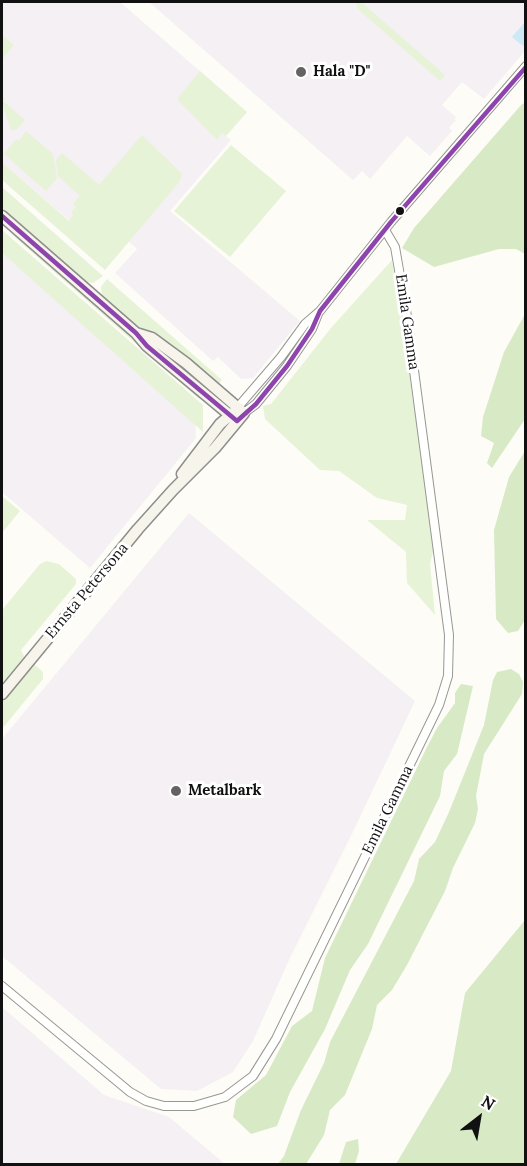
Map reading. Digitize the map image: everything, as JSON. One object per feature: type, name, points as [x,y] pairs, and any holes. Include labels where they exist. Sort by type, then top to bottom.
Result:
[{"type":"street","name":"Ernsta Petersona","points":[[2,694],[173,490],[202,462],[305,324],[320,311],[385,230],[525,66]]},
{"type":"street","points":[[2,216],[136,333],[147,346],[238,414]]},
{"type":"street","name":"Emila Gamma","points":[[2,986],[130,1092],[146,1101],[164,1106],[194,1106],[225,1096],[253,1076],[276,1039],[439,705],[448,676],[449,635],[410,339],[395,247],[385,230]]},
{"type":"shaded area","points":[[2,2],[120,2],[247,112],[226,136],[231,140],[170,211],[300,321],[253,378],[241,379],[218,357],[213,361],[115,273],[137,249],[120,234],[104,251],[2,162],[2,60],[14,45],[2,34]]},
{"type":"shaded area","points":[[149,2],[525,2],[525,51],[484,99],[462,82],[442,105],[456,117],[449,128],[452,131],[430,156],[407,136],[370,179],[362,171],[353,180]]},
{"type":"shaded area","points":[[2,253],[195,418],[196,438],[90,568],[2,492]]},
{"type":"shaded area","points":[[189,513],[415,701],[289,960],[253,1041],[233,1072],[197,1091],[161,1089],[2,956],[2,739]]},
{"type":"shaded area","points":[[2,1007],[104,1095],[169,1117],[225,1164],[2,1164]]},
{"type":"green space","points":[[355,2],[361,2],[445,75],[440,81],[358,9]]},
{"type":"green space","points":[[2,34],[14,45],[2,60]]},
{"type":"green space","points":[[200,71],[247,112],[226,136],[222,133],[217,140],[177,99]]},
{"type":"green space","points":[[2,95],[5,98],[3,101],[25,120],[16,130],[11,130],[2,103]]},
{"type":"green space","points":[[525,103],[525,254],[516,249],[499,249],[434,267],[402,248],[414,228]]},
{"type":"green space","points":[[26,131],[53,154],[57,178],[46,191],[4,154],[16,139],[19,141]]},
{"type":"green space","points":[[142,135],[182,174],[180,181],[105,270],[2,180],[2,162],[69,221],[73,215],[71,212],[76,207],[73,204],[80,196],[58,176],[56,160],[62,153],[99,185]]},
{"type":"green space","points":[[231,145],[286,191],[230,257],[174,211]]},
{"type":"green space","points":[[2,187],[103,276],[93,283],[85,282],[2,210]]},
{"type":"green space","points":[[2,230],[203,405],[203,432],[2,253]]},
{"type":"green space","points":[[10,233],[27,244],[204,400],[199,399]]},
{"type":"green space","points":[[392,260],[435,544],[430,564],[435,615],[407,583],[406,552],[367,520],[405,520],[407,505],[377,498],[339,471],[320,470],[265,419],[263,406],[271,404],[331,328]]},
{"type":"green space","points":[[107,279],[222,380],[217,386],[186,359],[125,317],[102,297],[101,287]]},
{"type":"green space","points":[[525,314],[525,419],[492,468],[487,463],[494,443],[481,436],[483,417],[504,352]]},
{"type":"green space","points":[[525,451],[525,620],[518,631],[508,633],[496,619],[494,530],[509,477]]},
{"type":"green space","points":[[2,496],[20,511],[2,533]]},
{"type":"green space","points":[[46,561],[59,564],[76,579],[76,584],[21,650],[25,658],[2,686],[2,610],[40,564]]},
{"type":"green space","points":[[33,663],[43,672],[43,679],[2,729],[2,701]]},
{"type":"green space","points":[[511,669],[519,674],[523,682],[522,694],[484,754],[476,796],[478,809],[475,823],[453,868],[445,891],[407,965],[392,990],[377,1005],[372,1029],[345,1095],[330,1110],[324,1135],[306,1164],[278,1164],[284,1156],[301,1110],[324,1063],[330,1042],[414,881],[419,859],[435,842],[449,812],[484,725],[493,680],[497,672]]},
{"type":"green space","points":[[461,684],[473,686],[457,754],[444,771],[440,796],[368,944],[350,970],[325,1029],[290,1092],[277,1126],[251,1134],[233,1117],[236,1100],[266,1075],[292,1026],[312,1011],[325,958],[426,749],[437,728],[455,703],[455,693]]},
{"type":"green space","points":[[525,920],[525,1164],[396,1164],[451,1071],[465,993]]},
{"type":"green space","points":[[358,1139],[359,1151],[355,1164],[339,1164],[346,1142]]},
{"type":"water","points":[[525,22],[525,43],[523,46],[512,37]]},
{"type":"transit line","points":[[2,216],[136,333],[147,346],[237,421],[256,404],[287,366],[312,329],[320,311],[391,222],[526,67]]},
{"type":"place","name":"Hala \"D\"","points":[[301,72]]},
{"type":"place","name":"Metalbark","points":[[176,791]]}]
